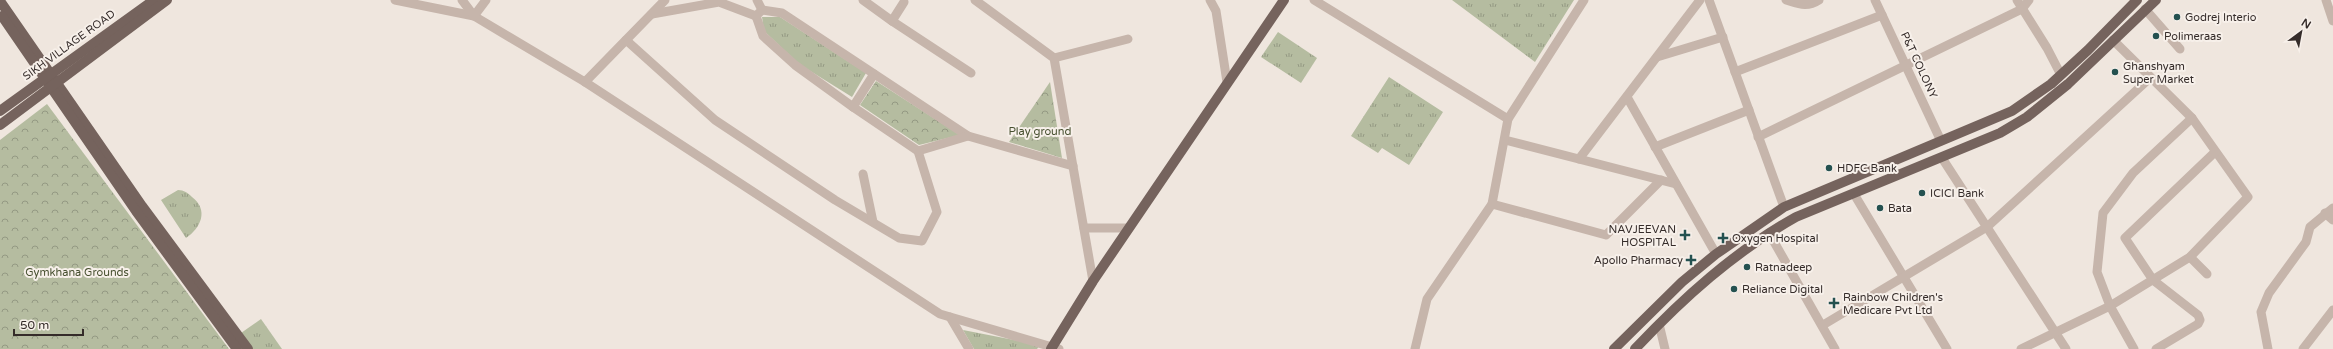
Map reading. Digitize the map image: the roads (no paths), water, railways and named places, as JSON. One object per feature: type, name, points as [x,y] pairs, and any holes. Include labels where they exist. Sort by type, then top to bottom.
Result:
[{"type":"main road","name":"SIKH VILLAGE ROAD","points":[[0,111],[154,0]]},
{"type":"main road","name":"SIKH VILLAGE ROAD","points":[[0,125],[168,0]]},
{"type":"main road","points":[[1054,348],[1094,281],[1129,228],[1284,0]]},
{"type":"main road","points":[[1614,349],[1682,282],[1716,254],[1784,207],[2012,111],[2061,75],[2137,0]]},
{"type":"main road","points":[[0,1],[47,76],[136,211],[237,349]]},
{"type":"main road","points":[[1635,349],[1706,279],[1769,233],[1796,217],[2000,133],[2027,117],[2068,84],[2154,1]]},
{"type":"main road","points":[[0,13],[47,76]]},
{"type":"main road","points":[[53,85],[248,349]]},
{"type":"street","points":[[395,0],[474,16],[585,82],[940,314],[1054,348]]},
{"type":"street","points":[[462,0],[474,16]]},
{"type":"street","points":[[474,16],[486,0]]},
{"type":"street","points":[[585,82],[665,0]]},
{"type":"street","points":[[626,40],[715,120],[835,200],[899,238],[922,241],[937,212],[918,151],[795,65],[763,36],[757,0]]},
{"type":"street","points":[[863,0],[971,74]]},
{"type":"street","points":[[975,0],[1054,58],[1094,281]]},
{"type":"street","points":[[1210,0],[1216,11],[1227,82]]},
{"type":"street","points":[[1314,0],[1508,119]]},
{"type":"street","points":[[1415,349],[1428,299],[1492,204],[1508,119],[1584,0]]},
{"type":"street","points":[[1579,159],[1700,0]]},
{"type":"street","points":[[1710,0],[1784,207]]},
{"type":"street","points":[[1786,0],[1801,5],[1810,5],[1819,0]]},
{"type":"street","points":[[2017,0],[2061,75]]},
{"type":"street","points":[[1758,137],[2022,9],[2029,0]]},
{"type":"street","points":[[2326,0],[2333,21]]},
{"type":"street","points":[[652,14],[720,1],[759,13],[782,13],[968,136],[1073,166]]},
{"type":"street","name":"P&T COLONY","points":[[1878,1],[1882,15],[1941,141]]},
{"type":"street","points":[[892,21],[904,2]]},
{"type":"street","points":[[2145,9],[2180,49]]},
{"type":"street","points":[[1735,72],[1882,15]]},
{"type":"street","points":[[1657,57],[1723,37]]},
{"type":"street","points":[[1054,58],[1128,40]]},
{"type":"street","points":[[2021,349],[2110,306],[2190,257],[2248,197],[2192,118],[2113,40]]},
{"type":"street","points":[[853,107],[874,74]]},
{"type":"street","points":[[1823,325],[1987,226],[2150,78]]},
{"type":"street","points":[[1626,97],[1716,254]]},
{"type":"street","points":[[1655,147],[1749,110]]},
{"type":"street","points":[[2134,349],[2110,306],[2097,272],[2103,213],[2133,173],[2192,118]]},
{"type":"street","points":[[918,151],[968,136]]},
{"type":"street","points":[[1505,140],[1676,184]]},
{"type":"street","points":[[2156,349],[2198,324],[2200,320],[2198,315],[2153,280],[2125,238],[2215,152]]},
{"type":"street","points":[[1942,158],[2066,349]]},
{"type":"street","points":[[863,174],[873,222]]},
{"type":"street","points":[[1492,204],[1606,235],[1661,180]]},
{"type":"street","points":[[1854,194],[1948,349]]},
{"type":"street","points":[[2268,349],[2261,312],[2266,299],[2279,276],[2306,242],[2310,227],[2329,210],[2333,220]]},
{"type":"street","points":[[1084,228],[1129,228]]},
{"type":"street","points":[[1769,233],[1823,325],[1835,349]]},
{"type":"street","points":[[2190,257],[2207,274]]},
{"type":"street","points":[[2302,349],[2333,310]]},
{"type":"street","points":[[950,317],[969,349]]},
{"type":"street","points":[[1659,324],[1665,349]]},
{"type":"place","name":"Godrej Interio","points":[[2177,17]]},
{"type":"place","name":"Polimeraas","points":[[2156,36]]},
{"type":"place","name":"Ghanshyam Super Market","points":[[2115,72]]},
{"type":"place","name":"HDFC Bank","points":[[1829,168]]},
{"type":"place","name":"ICICI Bank","points":[[1922,193]]},
{"type":"place","name":"Bata","points":[[1880,208]]},
{"type":"place","name":"NAVJEEVAN HOSPITAL","points":[[1685,235]]},
{"type":"place","name":"Oxygen Hospital","points":[[1723,238]]},
{"type":"place","name":"Apollo Pharmacy","points":[[1691,260]]},
{"type":"place","name":"Ratnadeep","points":[[1747,267]]},
{"type":"place","name":"Reliance Digital","points":[[1734,289]]},
{"type":"place","name":"Rainbow Children's Medicare Pvt Ltd","points":[[1834,303]]},
{"type":"park label","name":"Play ground","points":[[1040,131]]},
{"type":"park label","name":"Gymkhana Grounds","points":[[77,272]]}]
